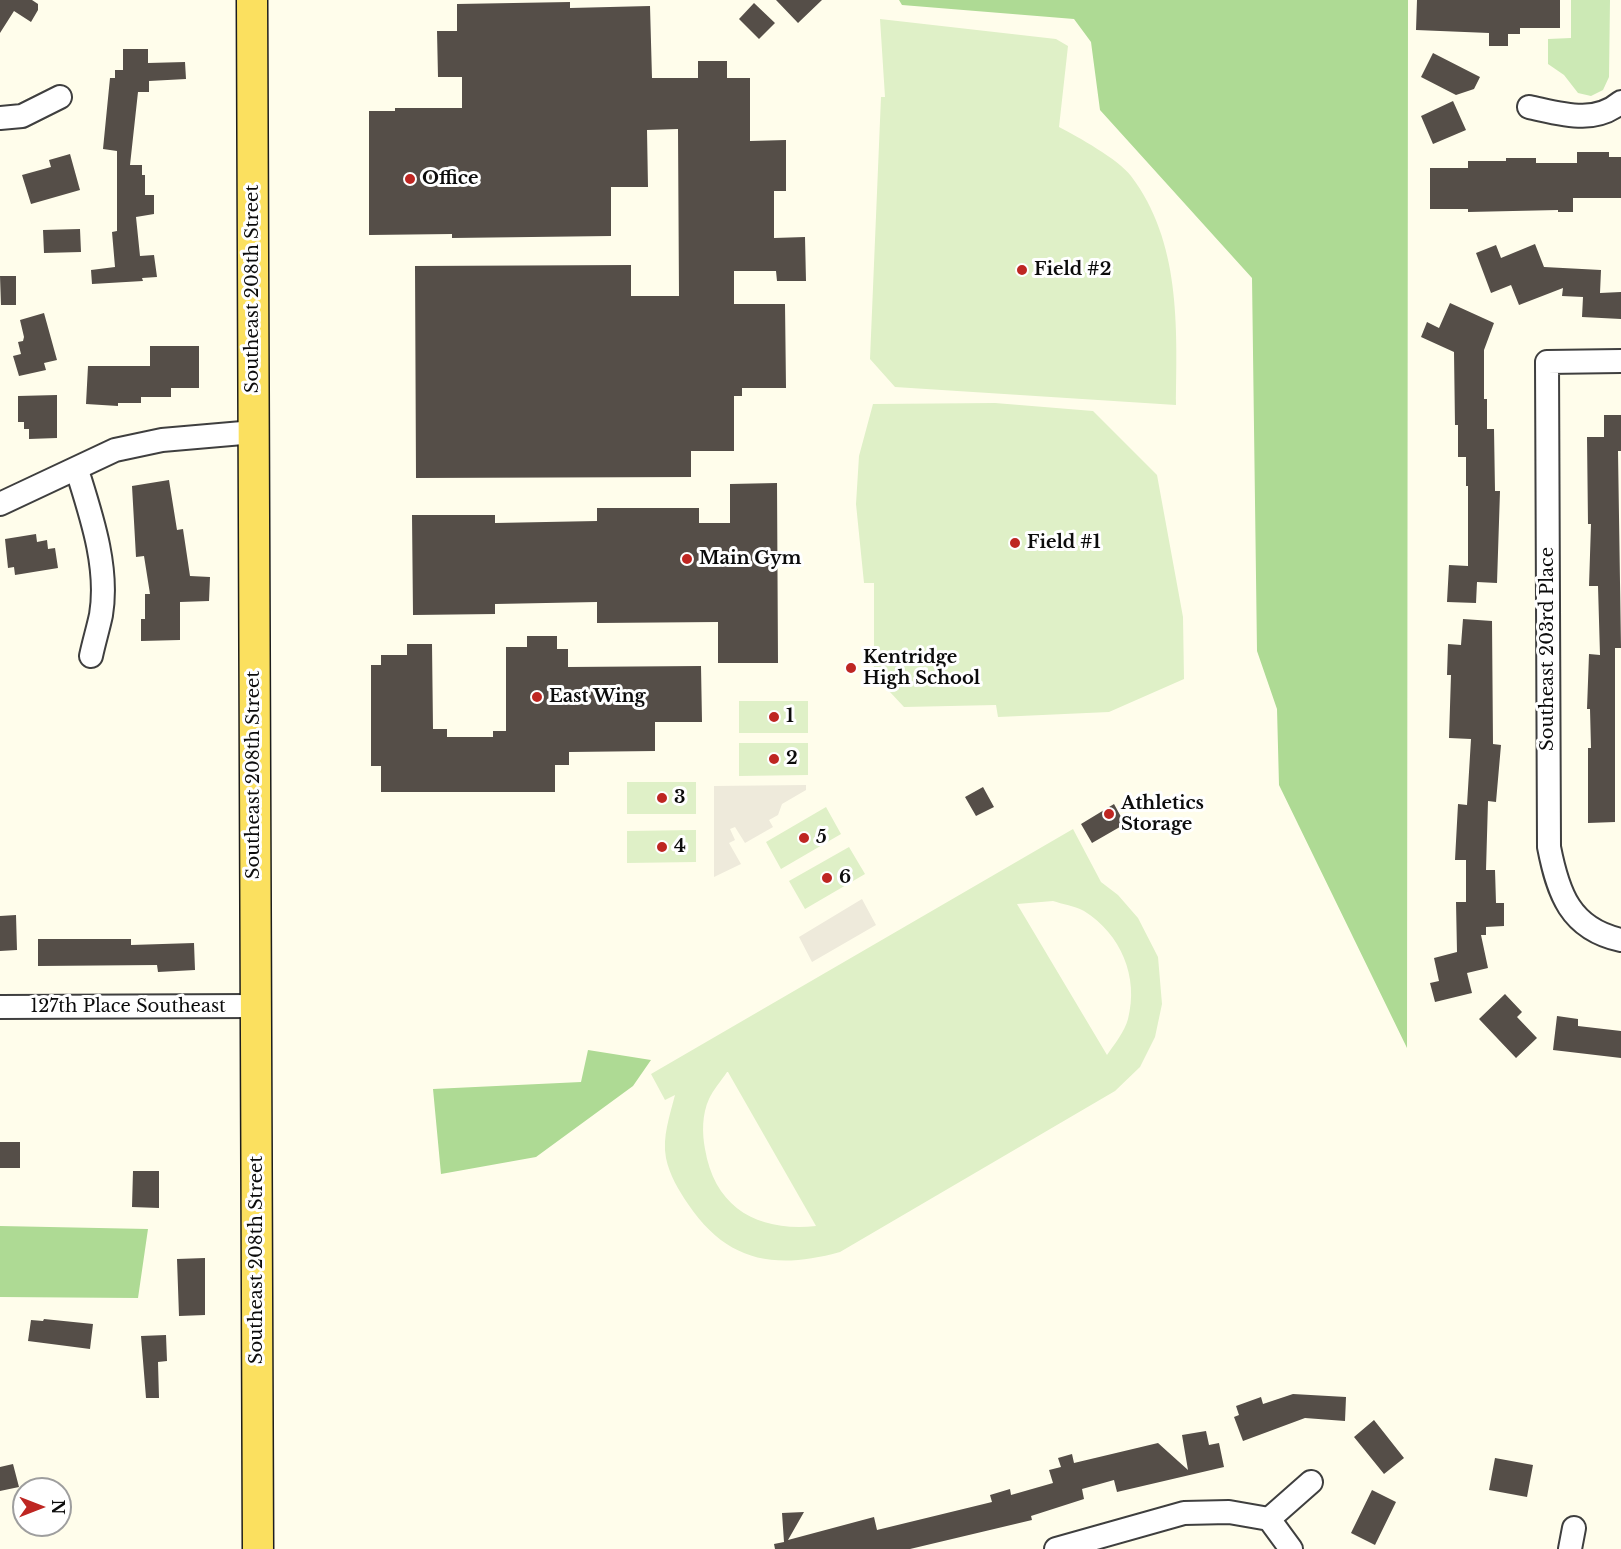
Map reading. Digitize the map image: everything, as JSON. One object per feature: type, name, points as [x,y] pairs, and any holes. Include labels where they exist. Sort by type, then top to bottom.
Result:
[{"type":"main road","name":"Southeast 208th Street","points":[[252,0],[258,1549]]},
{"type":"street","points":[[0,118],[22,116],[60,97]]},
{"type":"street","points":[[1530,107],[1579,117],[1608,113],[1621,102]]},
{"type":"street","name":"Southeast 203rd Place","points":[[1621,361],[1547,362],[1549,847],[1556,881],[1569,909],[1604,936],[1621,940]]},
{"type":"street","points":[[0,504],[115,450],[162,440],[254,432]]},
{"type":"street","points":[[76,470],[92,519],[102,574],[101,613],[91,656]]},
{"type":"street","name":"127th Place Southeast","points":[[0,1007],[255,1006]]},
{"type":"street","points":[[1269,1520],[1311,1482]]},
{"type":"street","points":[[1056,1549],[1184,1513],[1229,1512],[1269,1520],[1291,1549]]},
{"type":"green space","points":[[899,0],[1408,0],[1407,1048],[1279,785],[1277,709],[1257,651],[1252,278],[1100,110],[1091,42],[1074,19],[902,5]]},
{"type":"green space","points":[[1571,0],[1610,0],[1609,77],[1603,90],[1591,96],[1578,93],[1564,75],[1548,64],[1548,39],[1571,38]]},
{"type":"green space","name":"Field #2","points":[[880,19],[1056,39],[1068,46],[1059,127],[1097,149],[1125,169],[1147,202],[1159,229],[1173,286],[1176,405],[895,387],[870,359],[881,97],[885,97]]},
{"type":"green space","name":"Field #1","points":[[995,403],[1093,411],[1157,475],[1183,617],[1184,679],[1109,712],[998,717],[996,705],[904,707],[874,675],[874,583],[864,583],[856,504],[859,456],[873,404]]},
{"type":"green space","name":"1","points":[[739,701],[808,701],[808,733],[739,733]]},
{"type":"green space","name":"2","points":[[739,743],[808,743],[808,775],[739,776]]},
{"type":"green space","name":"3","points":[[627,782],[696,782],[696,814],[627,814]]},
{"type":"green space","name":"5","points":[[826,807],[841,834],[781,869],[766,842]]},
{"type":"green space","points":[[1073,829],[1101,882],[1118,895],[1138,918],[1158,957],[1162,1004],[1155,1037],[1140,1067],[1115,1091],[840,1252],[794,1260],[774,1260],[754,1256],[736,1249],[719,1238],[703,1223],[678,1188],[666,1158],[666,1134],[675,1095],[665,1100],[651,1074]],"holes":[[[1053,901],[1080,909],[1097,921],[1117,944],[1129,972],[1131,1003],[1128,1019],[1107,1055],[1017,904]],[[728,1072],[816,1226],[795,1227],[758,1220],[729,1201],[719,1187],[710,1170],[703,1137],[703,1124],[709,1099]]]},
{"type":"green space","name":"4","points":[[696,830],[696,862],[627,863],[627,831]]},
{"type":"green space","name":"6","points":[[849,847],[865,874],[805,909],[789,881]]},
{"type":"green space","points":[[588,1050],[651,1060],[633,1086],[536,1157],[441,1174],[433,1089],[581,1082]]},
{"type":"green space","points":[[0,1226],[148,1229],[138,1298],[0,1297]]},
{"type":"shaded area","points":[[806,785],[806,790],[782,804],[778,815],[769,820],[773,827],[745,843],[735,827],[730,829],[735,840],[729,843],[741,864],[714,877],[714,786]]},
{"type":"shaded area","points":[[862,899],[876,925],[812,962],[799,937]]},
{"type":"building","points":[[0,0],[32,0],[38,4],[38,10],[31,22],[14,11],[0,33]]},
{"type":"building","points":[[776,0],[822,0],[798,23]]},
{"type":"building","points":[[1417,0],[1560,0],[1560,28],[1520,28],[1520,34],[1508,34],[1508,46],[1489,46],[1489,33],[1416,30]]},
{"type":"building","points":[[570,2],[570,8],[650,6],[652,78],[698,78],[698,61],[727,61],[727,78],[750,78],[750,141],[786,140],[786,191],[774,191],[774,238],[805,237],[806,281],[777,281],[776,271],[734,271],[734,304],[785,304],[786,388],[742,388],[742,396],[734,396],[734,451],[691,451],[691,477],[416,478],[415,266],[631,265],[631,296],[679,296],[678,129],[647,130],[648,187],[611,187],[611,236],[452,238],[452,234],[369,235],[369,111],[395,111],[395,108],[462,108],[462,77],[438,77],[437,31],[457,31],[457,4]]},
{"type":"building","points":[[754,3],[775,23],[759,39],[739,19]]},
{"type":"building","points":[[123,49],[148,49],[148,63],[185,62],[186,79],[149,81],[149,92],[138,92],[130,165],[142,165],[142,175],[145,175],[145,195],[154,195],[154,214],[136,217],[140,256],[154,255],[157,277],[142,278],[143,281],[92,284],[91,270],[115,267],[112,232],[117,231],[117,151],[103,149],[110,78],[115,78],[115,70],[123,70]]},
{"type":"building","points":[[1433,53],[1480,77],[1474,89],[1456,95],[1421,77]]},
{"type":"building","points":[[1453,101],[1466,130],[1433,144],[1421,116]]},
{"type":"building","points":[[1577,152],[1609,152],[1609,157],[1621,157],[1621,198],[1573,198],[1573,212],[1558,212],[1558,210],[1468,212],[1468,209],[1430,209],[1430,168],[1468,168],[1468,161],[1506,161],[1506,158],[1536,158],[1536,163],[1577,163]]},
{"type":"building","points":[[70,154],[80,190],[31,204],[22,175],[51,167],[49,160]]},
{"type":"building","points":[[80,229],[81,252],[44,253],[43,230]]},
{"type":"building","points":[[1535,244],[1544,267],[1601,270],[1600,293],[1621,292],[1621,319],[1582,317],[1583,297],[1562,296],[1563,288],[1519,305],[1511,285],[1491,293],[1476,253],[1496,245],[1501,258]]},
{"type":"building","points":[[0,276],[16,276],[16,305],[1,305]]},
{"type":"building","points":[[1450,303],[1494,323],[1484,350],[1484,399],[1487,399],[1487,429],[1494,429],[1495,491],[1500,491],[1497,583],[1477,582],[1476,603],[1447,602],[1449,565],[1468,566],[1468,486],[1466,486],[1466,457],[1458,457],[1454,352],[1421,337],[1427,322],[1439,328]]},
{"type":"building","points":[[44,313],[57,360],[44,363],[46,370],[19,376],[13,356],[21,354],[18,342],[23,341],[24,337],[20,320]]},
{"type":"building","points":[[150,346],[199,346],[199,388],[171,388],[171,397],[141,397],[141,403],[118,403],[118,406],[86,404],[88,366],[150,366]]},
{"type":"building","points":[[57,395],[57,438],[29,439],[29,429],[24,429],[24,422],[18,422],[18,396]]},
{"type":"building","points":[[1604,415],[1621,415],[1621,451],[1618,451],[1621,648],[1615,648],[1615,822],[1588,823],[1588,748],[1591,748],[1590,709],[1587,709],[1589,654],[1600,655],[1598,586],[1589,586],[1591,524],[1588,524],[1587,437],[1604,437]]},
{"type":"building","points":[[169,480],[177,530],[183,529],[190,576],[210,577],[209,601],[180,602],[180,640],[141,641],[141,619],[145,619],[145,594],[150,594],[144,556],[136,557],[132,486]]},
{"type":"building","points":[[777,483],[778,663],[718,663],[718,622],[597,623],[597,602],[495,604],[495,614],[413,615],[412,515],[495,515],[495,523],[597,521],[597,508],[699,508],[699,523],[730,523],[730,484]]},
{"type":"building","points":[[36,534],[37,542],[47,540],[48,549],[55,548],[58,568],[15,575],[14,567],[8,568],[5,539]]},
{"type":"building","points":[[1463,619],[1492,621],[1493,744],[1501,745],[1496,802],[1488,801],[1486,870],[1495,870],[1496,903],[1504,903],[1504,926],[1486,927],[1486,935],[1481,935],[1488,968],[1467,973],[1472,993],[1435,1002],[1430,983],[1439,981],[1434,958],[1457,952],[1456,902],[1466,902],[1466,860],[1455,860],[1458,804],[1467,805],[1471,739],[1449,738],[1451,675],[1447,675],[1448,644],[1461,645]]},
{"type":"building","name":"East Wing","points":[[527,636],[557,636],[557,649],[568,649],[568,667],[701,666],[702,722],[655,722],[655,751],[569,752],[569,765],[555,765],[555,792],[381,792],[381,766],[371,766],[371,665],[381,665],[381,655],[407,655],[407,644],[432,644],[433,729],[447,729],[447,737],[493,737],[493,731],[506,731],[506,647],[527,647]]},
{"type":"building","points":[[983,787],[994,807],[976,816],[965,797]]},
{"type":"building","name":"Athletics Storage","points":[[1114,804],[1125,824],[1092,843],[1081,824]]},
{"type":"building","points":[[16,915],[17,950],[0,951],[0,916]]},
{"type":"building","points":[[38,939],[131,939],[131,945],[194,943],[195,970],[158,972],[157,965],[38,966]]},
{"type":"building","points":[[1505,994],[1522,1012],[1517,1017],[1537,1038],[1516,1058],[1479,1019]]},
{"type":"building","points":[[1557,1016],[1578,1019],[1578,1026],[1621,1031],[1621,1058],[1553,1050]]},
{"type":"building","points":[[0,1142],[20,1142],[20,1168],[0,1168]]},
{"type":"building","points":[[133,1171],[159,1171],[159,1208],[132,1207]]},
{"type":"building","points":[[205,1258],[205,1315],[179,1316],[177,1259]]},
{"type":"building","points":[[44,1319],[93,1324],[90,1349],[28,1341],[31,1320],[43,1321]]},
{"type":"building","points":[[166,1335],[167,1361],[158,1362],[159,1398],[146,1398],[141,1336]]},
{"type":"building","points":[[1293,1394],[1346,1397],[1345,1421],[1305,1418],[1243,1441],[1234,1417],[1239,1415],[1236,1406],[1261,1397],[1263,1404]]},
{"type":"building","points":[[1374,1420],[1404,1458],[1384,1474],[1354,1437]]},
{"type":"building","points":[[1206,1431],[1209,1445],[1219,1443],[1224,1467],[1117,1492],[1114,1480],[1082,1489],[1084,1499],[1031,1516],[1032,1520],[910,1549],[775,1549],[774,1544],[784,1542],[782,1513],[804,1512],[788,1540],[874,1517],[877,1530],[992,1502],[990,1495],[1010,1489],[1011,1495],[1053,1483],[1049,1470],[1061,1467],[1058,1458],[1072,1454],[1074,1463],[1158,1443],[1188,1470],[1182,1435]]},
{"type":"building","points":[[1495,1458],[1533,1465],[1527,1497],[1489,1490]]},
{"type":"building","points":[[13,1464],[16,1477],[12,1477],[12,1488],[0,1491],[0,1467]]},
{"type":"building","points":[[1372,1490],[1396,1502],[1375,1545],[1351,1533]]},
{"type":"place","name":"Office","points":[[410,179]]},
{"type":"place","name":"Field #2","points":[[1022,270]]},
{"type":"place","name":"Field #1","points":[[1015,543]]},
{"type":"place","name":"Main Gym","points":[[687,559]]},
{"type":"place","name":"Kentridge High School","points":[[851,668]]},
{"type":"place","name":"East Wing","points":[[537,697]]},
{"type":"place","name":"1","points":[[774,717]]},
{"type":"place","name":"2","points":[[774,759]]},
{"type":"place","name":"3","points":[[662,798]]},
{"type":"place","name":"Athletics Storage","points":[[1109,814]]},
{"type":"place","name":"5","points":[[804,838]]},
{"type":"place","name":"4","points":[[662,847]]},
{"type":"place","name":"6","points":[[827,878]]}]
